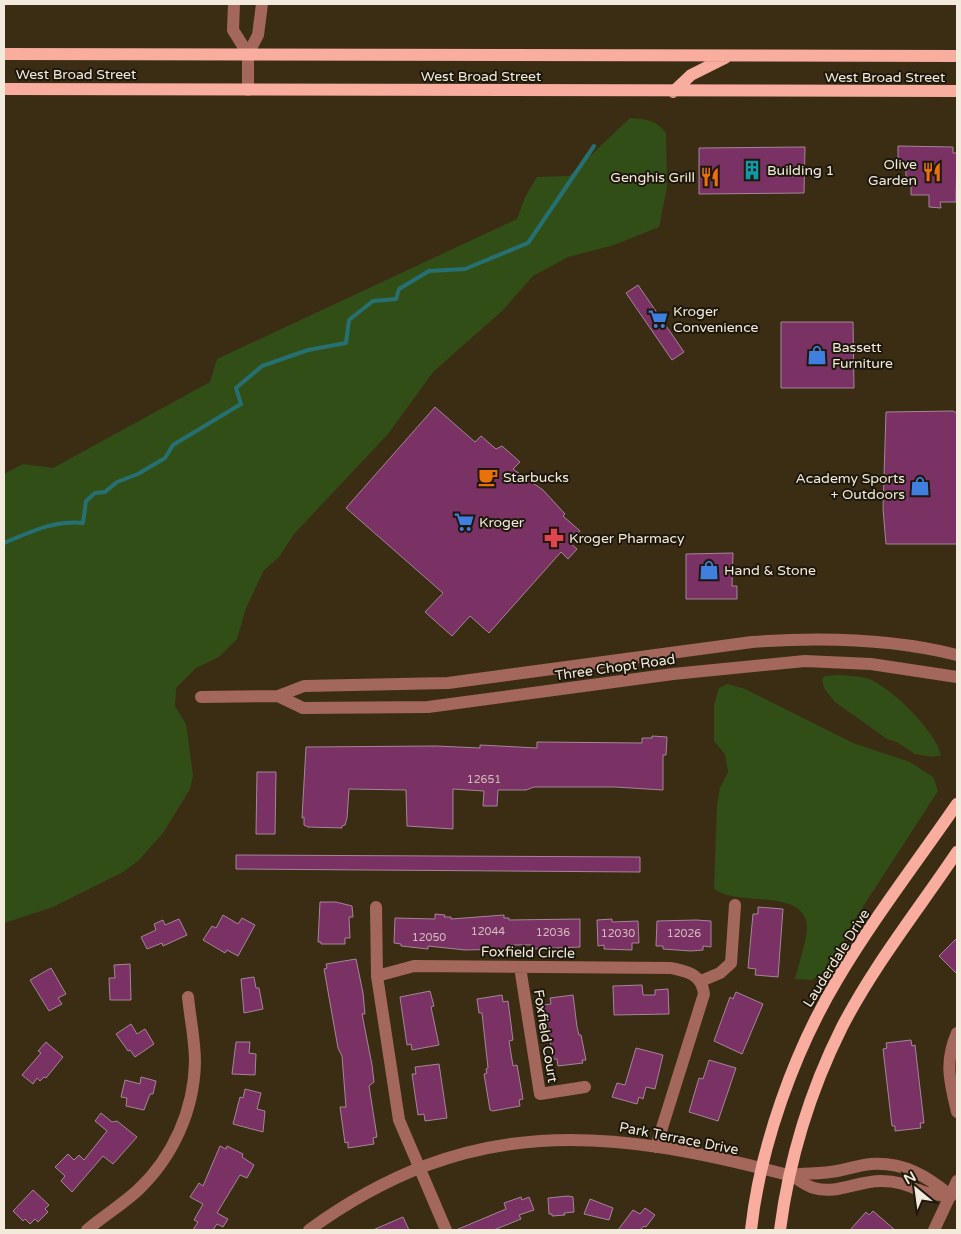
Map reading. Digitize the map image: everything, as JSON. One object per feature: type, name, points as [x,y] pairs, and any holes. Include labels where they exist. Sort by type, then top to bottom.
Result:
[{"type":"main road","name":"West Broad Street","points":[[4,54],[957,56]]},
{"type":"main road","points":[[673,92],[690,75],[729,56]]},
{"type":"main road","name":"West Broad Street","points":[[4,89],[673,92],[957,91]]},
{"type":"main road","points":[[940,92],[957,98]]},
{"type":"main road","name":"Lauderdale Drive","points":[[751,1230],[763,1169],[784,1094],[817,1017],[846,964],[957,804]]},
{"type":"main road","points":[[780,1230],[790,1175],[806,1113],[826,1061],[843,1026],[888,953],[957,852]]},
{"type":"street","points":[[234,4],[233,30],[248,54]]},
{"type":"street","points":[[248,90],[248,54],[258,35],[262,4]]},
{"type":"street","name":"Three Chopt Road","points":[[201,697],[278,696],[304,686],[448,683],[775,640],[864,640],[957,655]]},
{"type":"street","name":"Three Chopt Road","points":[[278,696],[303,708],[428,707],[672,674],[805,661],[871,664],[957,677]]},
{"type":"street","points":[[656,1147],[698,1018],[704,994],[701,981],[720,973],[731,963],[735,905]]},
{"type":"street","points":[[376,907],[377,976],[399,1120],[446,1230]]},
{"type":"street","name":"Foxfield Circle","points":[[377,976],[414,966],[671,968],[689,972],[701,981]]},
{"type":"street","name":"Foxfield Court","points":[[520,967],[540,1094],[586,1087]]},
{"type":"street","points":[[87,1230],[137,1192],[150,1179],[168,1155],[182,1127],[193,1085],[195,1060],[188,997]]},
{"type":"street","points":[[957,1034],[949,1058],[948,1074],[957,1112]]},
{"type":"street","name":"Park Terrace Drive","points":[[308,1230],[354,1200],[419,1167],[487,1148],[523,1142],[585,1138],[656,1147],[763,1169],[790,1175],[815,1189],[840,1188],[884,1180],[908,1185],[926,1192],[951,1196]]},
{"type":"street","points":[[934,1230],[957,1181]]},
{"type":"green space","points":[[630,118],[655,123],[666,133],[667,187],[659,227],[614,245],[568,257],[533,276],[502,311],[433,372],[388,434],[294,534],[279,557],[264,570],[246,608],[237,639],[219,657],[196,668],[176,688],[175,706],[186,724],[193,775],[190,789],[163,833],[138,861],[123,872],[53,907],[4,923],[4,474],[23,464],[53,468],[210,382],[217,359],[517,219],[525,197],[537,177],[569,176]]},
{"type":"green space","points":[[825,676],[856,676],[876,682],[899,699],[930,734],[941,755],[933,757],[915,754],[897,742],[887,739],[835,702],[824,688],[822,679]]},
{"type":"green space","points":[[727,684],[745,689],[853,743],[910,762],[933,777],[938,791],[855,919],[830,967],[812,980],[795,979],[807,931],[803,914],[794,906],[782,902],[737,897],[724,894],[714,888],[717,806],[720,788],[728,772],[725,754],[714,741],[714,705],[719,688]]},
{"type":"building","name":"Olive Garden","points":[[898,146],[953,147],[953,153],[957,153],[956,202],[940,202],[941,208],[929,207],[929,195],[911,195],[911,182],[906,183],[906,162],[898,162]]},
{"type":"building","name":"Building 1","points":[[805,147],[804,193],[699,194],[699,148]]},
{"type":"building","points":[[638,285],[684,352],[672,360],[626,293]]},
{"type":"building","name":"Bassett Furniture","points":[[781,322],[853,322],[854,388],[781,388]]},
{"type":"building","name":"Kroger","points":[[435,407],[475,442],[481,436],[496,449],[502,446],[520,462],[513,469],[543,490],[565,514],[563,516],[580,531],[570,543],[577,549],[568,559],[561,552],[489,633],[470,616],[452,636],[425,612],[443,593],[346,508]]},
{"type":"building","name":"Academy Sports + Outdoors","points":[[953,411],[957,413],[957,544],[886,544],[883,509],[886,412]]},
{"type":"building","name":"Hand & Stone","points":[[733,553],[732,586],[737,586],[737,599],[686,599],[686,554]]},
{"type":"building","points":[[652,736],[667,737],[666,755],[663,755],[663,790],[615,787],[534,787],[526,790],[498,790],[497,806],[483,806],[484,791],[453,789],[453,829],[407,826],[406,790],[349,789],[347,818],[342,828],[308,827],[304,825],[304,817],[302,818],[306,747],[436,746],[480,748],[480,745],[537,748],[537,742],[642,743],[642,738],[652,738]]},
{"type":"building","points":[[257,772],[276,772],[275,834],[256,834]]},
{"type":"building","points":[[236,855],[640,857],[640,872],[236,869]]},
{"type":"building","points":[[320,902],[336,902],[352,906],[353,917],[349,917],[350,938],[345,938],[345,944],[321,944],[321,942],[318,942]]},
{"type":"building","points":[[758,907],[783,909],[778,977],[755,975],[756,969],[748,968],[753,914],[758,914]]},
{"type":"building","points":[[435,914],[445,915],[444,917],[451,917],[451,919],[504,915],[504,918],[509,918],[509,920],[580,919],[580,947],[532,949],[532,945],[509,945],[509,948],[505,949],[465,950],[428,946],[428,949],[401,946],[401,944],[394,943],[395,918],[435,919]]},
{"type":"building","points":[[223,915],[238,924],[242,918],[255,925],[238,956],[227,950],[225,953],[203,940],[212,926],[216,928]]},
{"type":"building","points":[[179,919],[187,935],[163,946],[162,943],[147,949],[141,937],[156,930],[154,924],[163,920],[165,925]]},
{"type":"building","points":[[612,919],[612,922],[638,921],[639,943],[632,943],[632,950],[604,949],[604,945],[598,946],[597,920]]},
{"type":"building","points":[[657,921],[711,921],[711,947],[703,946],[703,950],[691,951],[663,949],[663,946],[656,946]]},
{"type":"building","points":[[957,938],[957,974],[939,956]]},
{"type":"building","points":[[356,959],[363,993],[365,1014],[362,1014],[372,1065],[374,1082],[369,1086],[377,1137],[373,1138],[374,1144],[348,1148],[348,1142],[345,1143],[340,1107],[346,1107],[342,1056],[338,1048],[324,969],[327,968],[326,964]]},
{"type":"building","points":[[130,964],[131,1000],[110,1000],[109,978],[115,978],[114,965]]},
{"type":"building","points":[[51,968],[66,994],[58,998],[62,1004],[49,1011],[30,980]]},
{"type":"building","points":[[254,977],[256,988],[259,988],[263,1009],[244,1013],[241,979]]},
{"type":"building","points":[[642,985],[643,995],[655,995],[655,990],[668,989],[669,1014],[614,1015],[613,986]]},
{"type":"building","points":[[430,991],[434,1006],[431,1007],[439,1045],[412,1050],[411,1044],[407,1045],[400,997]]},
{"type":"building","points":[[736,992],[763,1004],[742,1054],[714,1041],[730,997],[733,999]]},
{"type":"building","points":[[502,995],[503,1002],[508,1001],[513,1040],[509,1041],[513,1066],[517,1065],[523,1099],[519,1100],[520,1106],[493,1111],[490,1110],[484,1074],[487,1073],[486,1069],[488,1068],[482,1013],[479,1013],[477,999]]},
{"type":"building","points":[[573,995],[577,1027],[579,1035],[581,1035],[586,1060],[582,1060],[583,1063],[558,1066],[557,1059],[553,1059],[544,1005],[551,1004],[550,998]]},
{"type":"building","points":[[131,1024],[137,1034],[145,1029],[154,1044],[135,1057],[130,1050],[128,1051],[116,1034]]},
{"type":"building","points":[[911,1040],[912,1046],[915,1045],[924,1123],[920,1123],[921,1128],[895,1131],[895,1126],[892,1126],[883,1049],[887,1048],[886,1043]]},
{"type":"building","points":[[46,1042],[63,1057],[46,1078],[44,1077],[40,1081],[37,1078],[33,1084],[22,1075],[41,1053],[38,1051]]},
{"type":"building","points":[[236,1042],[250,1042],[249,1053],[256,1054],[255,1075],[232,1074]]},
{"type":"building","points":[[636,1048],[663,1055],[655,1089],[646,1087],[643,1099],[639,1097],[637,1104],[612,1097],[617,1083],[625,1085]]},
{"type":"building","points":[[709,1060],[736,1068],[718,1121],[689,1112],[699,1078],[703,1079]]},
{"type":"building","points":[[439,1064],[447,1118],[425,1121],[424,1114],[418,1115],[412,1074],[416,1074],[415,1067]]},
{"type":"building","points":[[141,1077],[156,1081],[153,1094],[150,1094],[144,1110],[126,1106],[127,1098],[121,1097],[125,1080],[140,1084]]},
{"type":"building","points":[[245,1089],[261,1093],[257,1109],[265,1111],[263,1132],[233,1124],[240,1097],[243,1098]]},
{"type":"building","points":[[101,1113],[112,1122],[117,1121],[137,1137],[113,1164],[103,1156],[72,1192],[61,1181],[65,1176],[55,1167],[68,1154],[74,1160],[79,1155],[84,1160],[107,1131],[95,1121]]},
{"type":"building","points":[[220,1146],[226,1149],[227,1146],[243,1154],[242,1157],[254,1165],[247,1178],[240,1175],[217,1213],[228,1219],[223,1227],[217,1224],[213,1230],[193,1230],[198,1222],[194,1220],[203,1204],[190,1197],[199,1183],[203,1186]]},
{"type":"building","points":[[33,1190],[49,1205],[45,1209],[48,1212],[38,1222],[35,1219],[30,1224],[25,1219],[23,1221],[13,1211]]},
{"type":"building","points":[[521,1197],[522,1200],[529,1197],[534,1210],[519,1215],[521,1219],[494,1230],[456,1230],[506,1209],[504,1203]]},
{"type":"building","points":[[573,1197],[574,1212],[564,1213],[565,1215],[552,1216],[552,1214],[549,1214],[548,1198]]},
{"type":"building","points":[[590,1199],[613,1208],[609,1220],[584,1214]]},
{"type":"building","points":[[645,1208],[655,1215],[646,1227],[644,1226],[640,1230],[618,1230],[633,1210],[640,1214]]},
{"type":"building","points":[[873,1211],[895,1230],[850,1230],[866,1212],[869,1215]]},
{"type":"building","points":[[403,1217],[409,1230],[373,1230]]},
{"type":"waterway","points":[[4,543],[52,525],[83,523],[86,501],[95,493],[105,492],[117,482],[138,474],[165,458],[173,445],[241,404],[236,388],[262,366],[308,350],[346,343],[349,320],[373,301],[396,299],[399,289],[429,271],[465,269],[528,243],[594,146]]},
{"type":"place","name":"Building 1","points":[[752,170]]},
{"type":"place","name":"Olive Garden","points":[[932,172]]},
{"type":"place","name":"Genghis Grill","points":[[710,177]]},
{"type":"place","name":"Kroger Convenience","points":[[658,319]]},
{"type":"place","name":"Bassett Furniture","points":[[817,355]]},
{"type":"place","name":"Starbucks","points":[[488,477]]},
{"type":"place","name":"Academy Sports + Outdoors","points":[[920,486]]},
{"type":"place","name":"Kroger","points":[[464,522]]},
{"type":"place","name":"Kroger Pharmacy","points":[[554,538]]},
{"type":"place","name":"Hand & Stone","points":[[709,570]]}]
